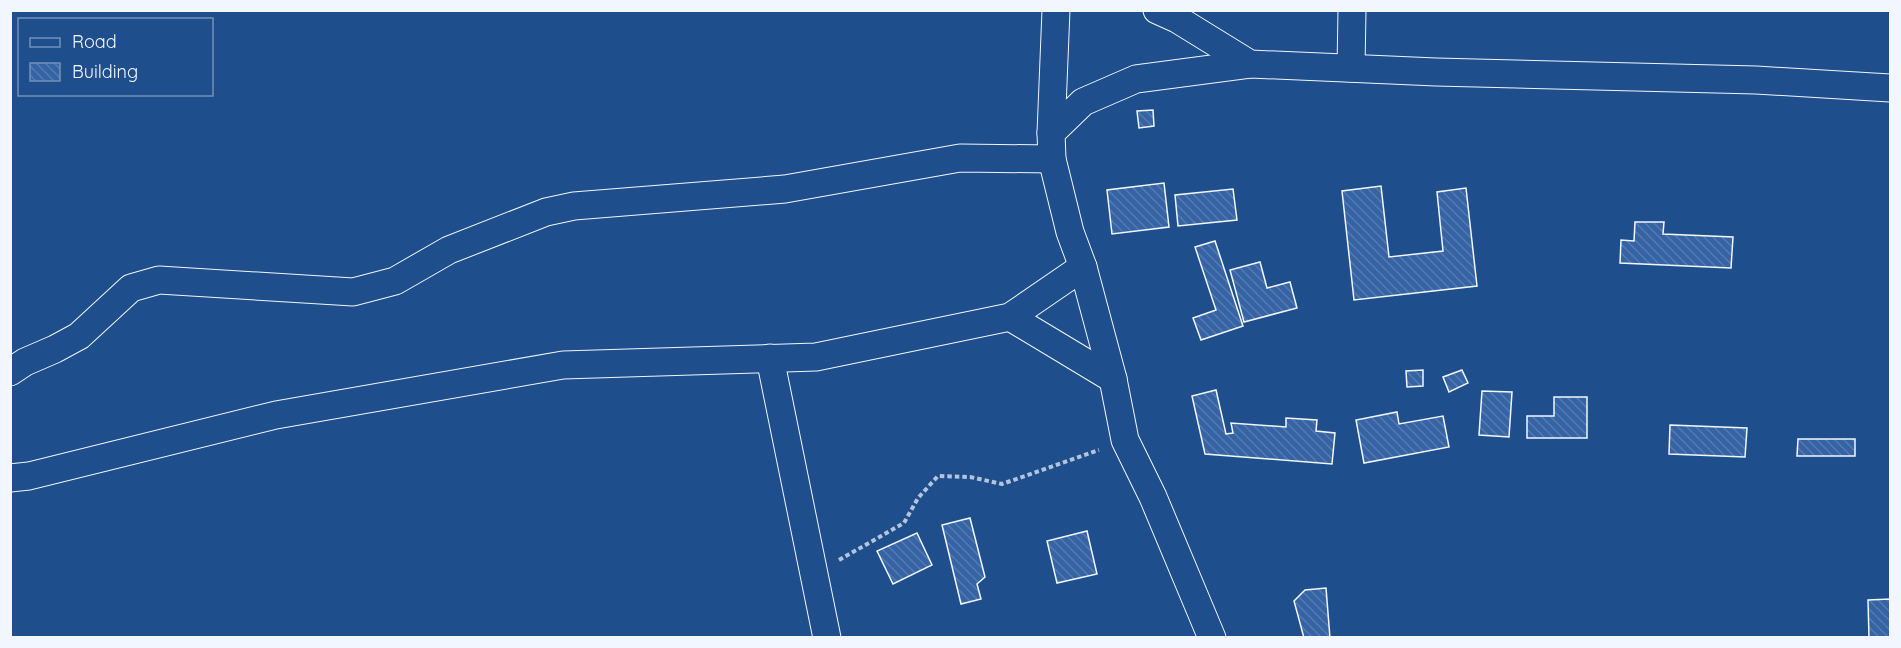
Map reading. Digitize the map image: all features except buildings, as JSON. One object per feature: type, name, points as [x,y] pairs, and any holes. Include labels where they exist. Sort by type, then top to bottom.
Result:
[{"type":"street","points":[[1056,10],[1051,146],[1070,232],[1083,267],[1113,379],[1125,440],[1153,497],[1212,638]]},
{"type":"street","points":[[1156,10],[1177,19],[1250,64]]},
{"type":"street","points":[[1351,68],[1352,10]]},
{"type":"street","points":[[10,372],[24,362],[79,336],[131,288],[159,280],[353,292],[395,281],[449,250],[546,212],[574,206],[785,189],[960,158],[1051,146],[1083,102],[1136,79],[1250,64],[1756,80],[1890,88]]},
{"type":"street","points":[[10,478],[29,476],[276,415],[563,365],[816,357],[1010,317],[1083,267]]},
{"type":"street","points":[[1010,317],[1113,379]]},
{"type":"street","points":[[770,358],[827,638]]},
{"type":"path","points":[[813,574],[904,524],[918,498],[938,476],[970,477],[1002,484],[1125,440]]}]
